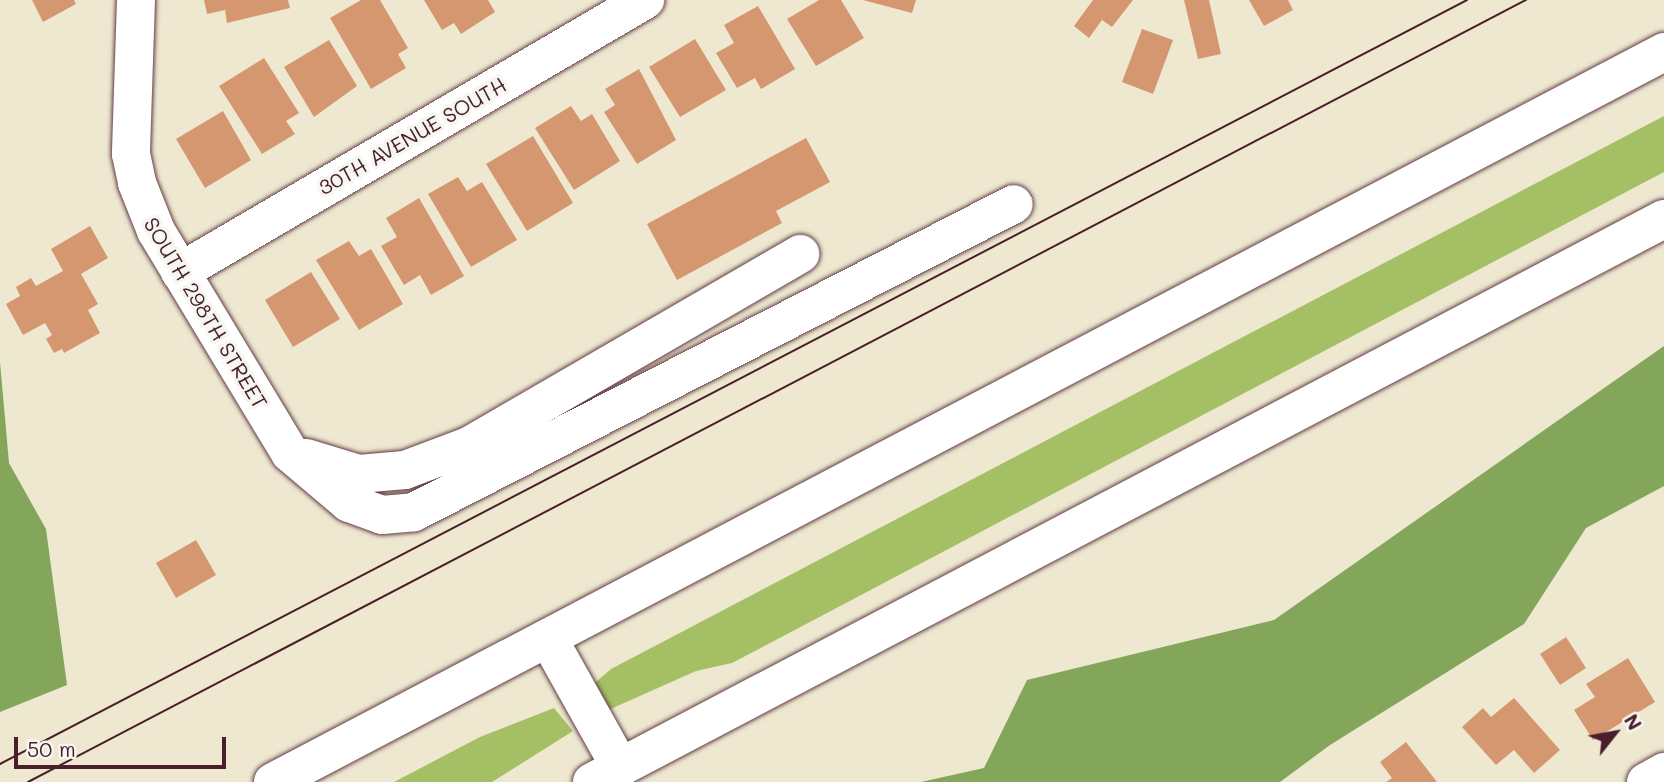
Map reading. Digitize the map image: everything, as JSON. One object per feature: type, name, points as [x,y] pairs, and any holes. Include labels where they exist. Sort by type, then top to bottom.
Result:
[{"type":"main road","name":"SOUTH 298TH STREET","points":[[136,0],[131,154],[145,209],[290,453]]},
{"type":"main road","name":"30TH AVENUE SOUTH","points":[[180,272],[645,0]]},
{"type":"main road","points":[[272,782],[1664,52]]},
{"type":"main road","points":[[290,453],[364,510],[397,516],[414,512],[1014,204]]},
{"type":"main road","points":[[548,638],[606,775],[1664,219]]},
{"type":"main road","points":[[290,453],[359,474],[405,470],[469,446],[800,254]]},
{"type":"main road","points":[[1646,782],[1664,772]]},
{"type":"green space","points":[[1664,116],[1664,172],[732,663],[696,671],[606,711],[590,687],[611,669]]},
{"type":"green space","points":[[1664,346],[1664,486],[1586,528],[1524,624],[1330,745],[1280,782],[921,782],[984,768],[1027,680],[1274,620]]},
{"type":"green space","points":[[0,362],[9,463],[46,529],[67,685],[0,712]]},
{"type":"green space","points":[[554,708],[573,731],[492,782],[394,782],[480,737]]},
{"type":"building","points":[[32,0],[74,0],[76,4],[43,22]]},
{"type":"building","points":[[204,0],[288,0],[290,8],[227,23],[225,10],[207,14]]},
{"type":"building","points":[[361,0],[380,0],[408,48],[398,54],[406,68],[371,89],[330,18]]},
{"type":"building","points":[[424,0],[488,0],[495,12],[461,34],[454,23],[442,30]]},
{"type":"building","points":[[819,0],[841,0],[864,38],[816,66],[787,19]]},
{"type":"building","points":[[863,0],[916,0],[912,13]]},
{"type":"building","points":[[1093,0],[1133,0],[1112,27],[1102,20],[1089,38],[1074,26]]},
{"type":"building","points":[[1184,0],[1209,0],[1221,54],[1198,59]]},
{"type":"building","points":[[1249,0],[1288,0],[1293,10],[1264,26]]},
{"type":"building","points":[[758,6],[795,69],[761,89],[755,78],[737,88],[716,53],[734,43],[724,25]]},
{"type":"building","points":[[1142,29],[1173,40],[1153,94],[1122,82]]},
{"type":"building","points":[[695,39],[726,90],[680,117],[649,67]]},
{"type":"building","points":[[329,40],[357,86],[314,117],[284,67]]},
{"type":"building","points":[[264,58],[299,113],[286,121],[295,134],[262,154],[219,86]]},
{"type":"building","points":[[639,69],[676,140],[637,164],[604,112],[615,105],[605,89]]},
{"type":"building","points":[[571,106],[581,121],[592,114],[620,161],[574,190],[535,128]]},
{"type":"building","points":[[223,111],[251,160],[205,188],[176,139]]},
{"type":"building","points":[[533,136],[573,203],[527,231],[486,164]]},
{"type":"building","points":[[806,138],[830,182],[776,211],[782,223],[677,280],[647,224]]},
{"type":"building","points":[[458,177],[467,191],[482,182],[517,240],[471,267],[428,194]]},
{"type":"building","points":[[419,198],[464,276],[431,295],[420,275],[404,285],[381,246],[397,237],[386,218]]},
{"type":"building","points":[[90,226],[108,258],[81,274],[98,304],[88,310],[100,333],[64,353],[62,349],[54,353],[46,339],[52,335],[45,323],[23,335],[6,304],[20,296],[16,287],[31,278],[36,286],[63,271],[51,249]]},
{"type":"building","points":[[349,241],[359,256],[371,249],[403,304],[359,330],[316,260]]},
{"type":"building","points":[[311,272],[340,319],[293,347],[265,300]]},
{"type":"building","points":[[196,540],[216,575],[176,598],[156,563]]},
{"type":"building","points":[[1566,637],[1586,668],[1560,685],[1540,654]]},
{"type":"building","points":[[1628,658],[1655,702],[1593,740],[1574,710],[1595,697],[1586,684]]},
{"type":"building","points":[[1514,698],[1560,750],[1534,773],[1514,750],[1496,765],[1462,727],[1483,708],[1491,717]]},
{"type":"building","points":[[1406,742],[1437,782],[1386,782],[1392,778],[1380,762]]},
{"type":"tram line","points":[[0,764],[1467,0]]},
{"type":"tram line","points":[[28,782],[1526,0]]}]
